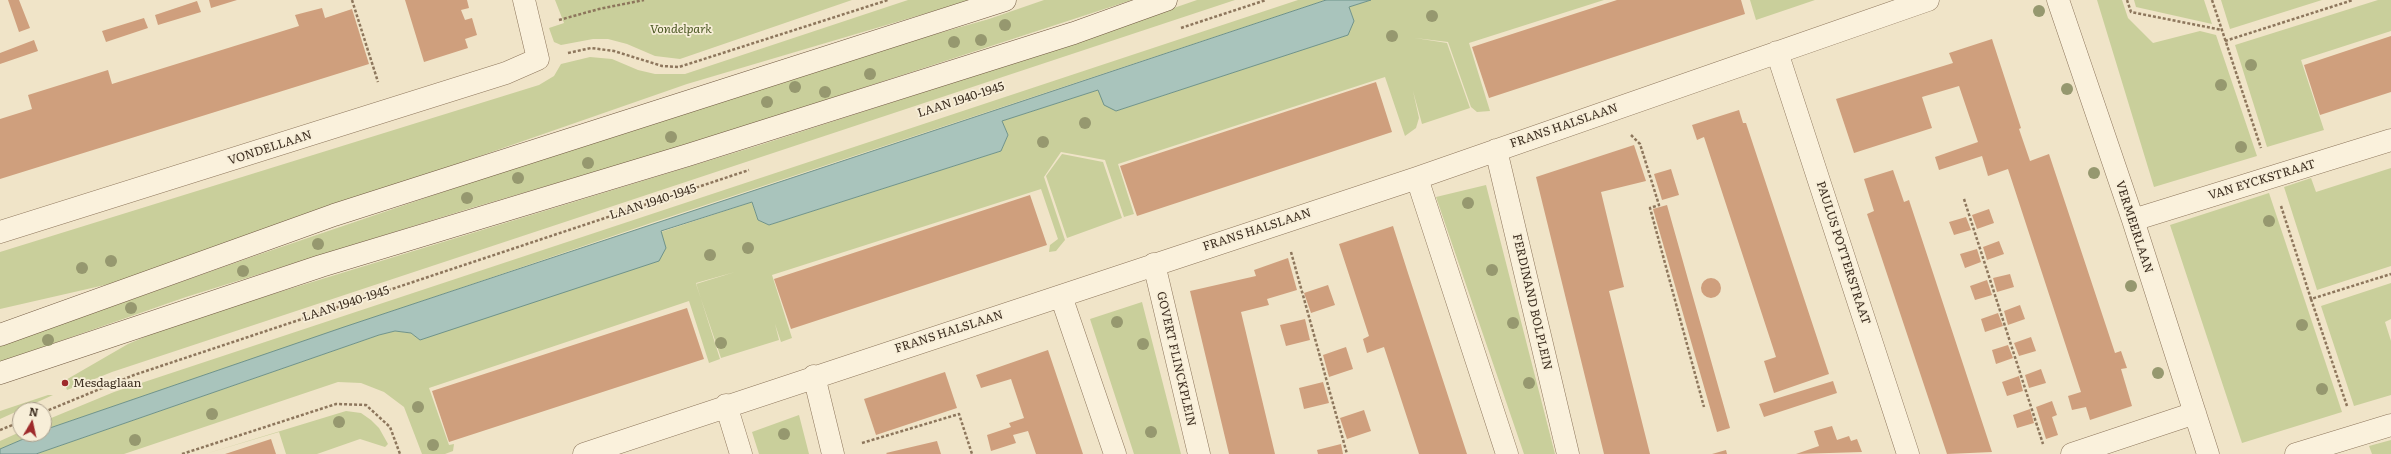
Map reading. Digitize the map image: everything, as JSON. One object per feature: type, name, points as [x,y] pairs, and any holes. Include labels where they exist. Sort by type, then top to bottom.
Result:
[{"type":"street","points":[[524,0],[532,28],[538,59]]},
{"type":"street","points":[[0,335],[334,215],[1005,0]]},
{"type":"street","points":[[0,373],[321,266],[688,155],[1074,33],[1166,0]]},
{"type":"street","name":"FRANS HALSLAAN","points":[[584,454],[814,376],[1417,178],[1928,0]]},
{"type":"street","name":"VERMEERLAAN","points":[[2058,0],[2133,220],[2208,454]]},
{"type":"street","name":"PAULUS POTTERSTRAAT","points":[[1777,52],[1908,454]]},
{"type":"street","name":"VONDELLAAN","points":[[0,232],[506,73],[538,59]]},
{"type":"street","name":"VAN EYCKSTRAAT","points":[[2133,220],[2391,140]]},
{"type":"street","name":"FERDINAND BOLPLEIN","points":[[1496,150],[1568,454]]},
{"type":"street","points":[[1417,178],[1507,454]]},
{"type":"street","name":"GOVERT FLINCKPLEIN","points":[[1154,264],[1199,454]]},
{"type":"street","points":[[1061,296],[1115,454]]},
{"type":"street","points":[[814,376],[833,453]]},
{"type":"street","points":[[726,406],[741,454]]},
{"type":"street","points":[[2072,454],[2194,413]]},
{"type":"street","points":[[2296,454],[2391,425]]},
{"type":"path","points":[[352,0],[387,111]]},
{"type":"path","points":[[532,28],[599,9],[644,0]]},
{"type":"path","points":[[538,59],[591,48],[614,51],[662,66],[679,67],[888,0]]},
{"type":"path","points":[[1176,29],[1266,0]]},
{"type":"path","points":[[2127,0],[2131,12],[2222,30]]},
{"type":"path","points":[[2225,41],[2353,0]]},
{"type":"path","points":[[1622,106],[1632,138],[1640,144],[1659,205],[1650,208],[1704,407]]},
{"type":"path","name":"LAAN 1940-1945","points":[[52,409],[141,373],[757,167]]},
{"type":"path","points":[[1964,199],[2044,446]]},
{"type":"path","points":[[1282,222],[1347,454]]},
{"type":"path","points":[[2311,299],[2357,436]]},
{"type":"path","points":[[182,454],[336,404],[366,405],[390,427],[400,454]]},
{"type":"path","points":[[833,453],[959,414],[972,454]]},
{"type":"path","points":[[0,430],[12,425]]},
{"type":"green space","name":"Vondelpark","points":[[555,0],[852,0],[680,59],[655,56],[627,44],[608,39],[593,39],[561,45],[554,42],[549,28],[564,23]]},
{"type":"green space","points":[[908,0],[971,0],[687,84],[118,282],[0,309],[0,252],[539,85],[554,76],[561,64],[590,57],[612,59],[638,70],[655,74],[685,74]]},
{"type":"green space","points":[[1044,0],[1132,0],[697,142],[468,209],[186,297],[0,362],[0,346],[246,259],[769,81],[989,19]]},
{"type":"green space","points":[[1197,0],[1235,0],[112,372],[67,390],[64,381],[128,344],[175,324],[760,145],[1026,59]]},
{"type":"green space","points":[[1298,0],[1326,0],[651,223],[52,427],[52,418],[114,392]]},
{"type":"green space","points":[[1371,0],[1604,0],[1469,43],[1490,111],[1477,112],[1471,107],[1448,42],[1415,38],[1447,43],[1470,108],[1422,124],[1413,91],[1419,118],[1416,128],[1405,136],[1385,77],[1118,164],[1134,214],[1124,217],[1105,160],[1061,152],[1044,177],[1065,240],[1056,251],[1049,252],[1050,245],[1058,239],[1041,189],[772,275],[792,338],[781,342],[775,324],[779,340],[721,358],[701,298],[720,359],[709,363],[689,301],[429,388],[449,445],[454,444],[453,451],[445,454],[422,454],[404,407],[384,392],[361,383],[338,382],[124,454],[36,454],[379,335],[395,331],[411,333],[420,340],[661,232],[752,202],[758,220],[769,225],[1001,151],[1008,135],[1002,121],[1098,90],[1116,111],[1347,35],[1354,21],[1349,7]],"holes":[[[735,272],[696,284],[696,283]]]},
{"type":"green space","points":[[1750,0],[1815,0],[1756,20]]},
{"type":"green space","points":[[2097,0],[2122,0],[2128,18],[2153,43],[2200,31],[2216,35],[2257,156],[2154,187]]},
{"type":"green space","points":[[2134,0],[2204,0],[2212,24],[2136,7]]},
{"type":"green space","points":[[2221,0],[2322,0],[2230,29]]},
{"type":"green space","points":[[2378,0],[2391,0],[2391,31],[2301,60],[2324,130],[2267,147],[2235,45]]},
{"type":"green space","points":[[1062,154],[1103,162],[1122,218],[1067,238],[1046,176]]},
{"type":"green space","points":[[2391,168],[2391,266],[2317,290],[2284,187],[2311,178],[2316,192]]},
{"type":"green space","points":[[1486,185],[1555,454],[1524,454],[1436,197]]},
{"type":"green space","points":[[2269,193],[2342,412],[2242,443],[2170,225]]},
{"type":"green space","points":[[2391,283],[2391,319],[2385,322],[2391,341],[2391,395],[2354,406],[2321,306]]},
{"type":"green space","points":[[1142,302],[1181,454],[1134,454],[1090,319]]},
{"type":"green space","points":[[48,395],[53,395],[38,402],[27,402]]},
{"type":"green space","points":[[12,407],[12,414],[0,419],[0,411]]},
{"type":"green space","points":[[346,411],[361,413],[371,420],[379,428],[388,444],[385,447],[360,439],[317,454],[286,454],[279,432],[205,454]]},
{"type":"green space","points":[[799,415],[809,454],[759,454],[752,432]]},
{"type":"green space","points":[[12,436],[12,442],[16,442],[0,449],[0,441]]},
{"type":"green space","points":[[2391,440],[2391,454],[2372,454],[2369,446]]},
{"type":"water","points":[[1326,0],[1371,0],[1349,7],[1354,21],[1348,35],[1116,111],[1104,105],[1098,90],[1002,121],[1008,135],[1001,151],[769,225],[758,220],[752,202],[661,231],[666,248],[659,261],[420,340],[411,333],[395,331],[379,335],[36,454],[0,454],[0,449],[16,442],[52,442],[52,427],[344,327]]},
{"type":"building","points":[[8,0],[19,0],[30,28],[19,32]]},
{"type":"building","points":[[209,0],[237,0],[211,8]]},
{"type":"building","points":[[405,0],[467,0],[469,8],[461,10],[465,20],[472,18],[477,35],[465,39],[468,48],[424,62]]},
{"type":"building","points":[[1617,0],[1741,0],[1745,14],[1489,98],[1472,47]]},
{"type":"building","points":[[197,1],[201,12],[158,25],[155,15]]},
{"type":"building","points":[[322,8],[325,18],[352,9],[369,64],[0,179],[0,119],[32,109],[28,95],[108,70],[112,84],[299,26],[295,15]]},
{"type":"building","points":[[144,18],[148,28],[106,42],[102,31]]},
{"type":"building","points":[[2391,36],[2391,92],[2320,115],[2304,65]]},
{"type":"building","points":[[1992,39],[2021,128],[2019,129],[2030,161],[2049,154],[2115,353],[2121,351],[2127,368],[2121,369],[2132,406],[2090,420],[2086,407],[2072,410],[2068,396],[2081,392],[2008,169],[1988,176],[1982,156],[1939,170],[1935,157],[1978,142],[1959,86],[1922,97],[1932,128],[1854,153],[1836,99],[1953,63],[1949,53]]},
{"type":"building","points":[[34,40],[38,51],[0,64],[0,53]]},
{"type":"building","points":[[1376,82],[1392,132],[1137,216],[1120,166]]},
{"type":"building","points":[[1739,110],[1743,123],[1746,123],[1829,374],[1774,393],[1764,361],[1776,357],[1704,137],[1697,140],[1692,125]]},
{"type":"building","points":[[1634,145],[1646,181],[1601,192],[1624,287],[1609,291],[1650,454],[1604,454],[1536,177]]},
{"type":"building","points":[[1671,169],[1679,195],[1662,200],[1654,174]]},
{"type":"building","points":[[1893,170],[1904,202],[1909,200],[1992,452],[1947,454],[1867,214],[1874,211],[1864,179]]},
{"type":"building","points":[[1030,195],[1047,245],[791,329],[774,279]]},
{"type":"building","points":[[1667,205],[1730,428],[1717,432],[1653,209]]},
{"type":"building","points":[[1989,209],[1994,223],[1977,229],[1972,215]]},
{"type":"building","points":[[1966,217],[1971,230],[1954,235],[1949,222]]},
{"type":"building","points":[[1393,226],[1467,454],[1419,454],[1384,347],[1367,353],[1363,339],[1369,336],[1339,244]]},
{"type":"building","points":[[1999,241],[2004,254],[1987,260],[1983,247]]},
{"type":"building","points":[[1977,249],[1981,262],[1965,268],[1960,254]]},
{"type":"building","points":[[1288,258],[1297,290],[1267,299],[1269,305],[1241,312],[1275,454],[1229,454],[1190,291],[1256,276],[1254,270]]},
{"type":"building","points":[[2010,274],[2014,287],[1997,292],[1993,278]]},
{"type":"building","points":[[1711,278],[1718,281],[1721,288],[1718,295],[1711,298],[1704,295],[1701,288],[1704,281]]},
{"type":"building","points":[[1987,280],[1992,295],[1975,300],[1970,286]]},
{"type":"building","points":[[1328,285],[1335,305],[1311,313],[1304,293]]},
{"type":"building","points":[[2020,305],[2025,319],[2008,325],[2004,311]]},
{"type":"building","points":[[687,308],[704,359],[449,442],[432,391]]},
{"type":"building","points":[[1998,313],[2003,326],[1985,332],[1981,319]]},
{"type":"building","points":[[1305,319],[1310,340],[1286,346],[1280,325]]},
{"type":"building","points":[[2031,337],[2036,351],[2019,356],[2014,343]]},
{"type":"building","points":[[2008,345],[2013,358],[1996,364],[1992,350]]},
{"type":"building","points":[[1346,347],[1353,369],[1329,377],[1323,355]]},
{"type":"building","points":[[1048,350],[1083,454],[1036,454],[1028,431],[1013,435],[1016,443],[991,451],[987,435],[1011,427],[1009,423],[1024,418],[1011,379],[981,388],[976,375]]},
{"type":"building","points":[[2041,369],[2046,383],[2029,388],[2025,375]]},
{"type":"building","points":[[945,372],[957,408],[876,435],[864,399]]},
{"type":"building","points":[[2019,376],[2023,391],[2007,396],[2002,382]]},
{"type":"building","points":[[1833,381],[1837,393],[1764,417],[1759,404]]},
{"type":"building","points":[[1323,382],[1329,403],[1304,409],[1299,388]]},
{"type":"building","points":[[2052,401],[2057,415],[2052,417],[2058,435],[2046,439],[2036,407]]},
{"type":"building","points":[[2030,409],[2034,423],[2017,428],[2013,415]]},
{"type":"building","points":[[1364,410],[1371,431],[1347,439],[1340,418]]},
{"type":"building","points":[[1832,426],[1837,440],[1849,436],[1851,441],[1857,439],[1862,452],[1796,454],[1819,446],[1814,431]]},
{"type":"building","points":[[271,439],[276,454],[225,454]]},
{"type":"building","points":[[937,441],[941,454],[886,453]]},
{"type":"building","points":[[1341,444],[1343,454],[1318,454],[1317,450]]},
{"type":"building","points":[[1726,450],[1727,454],[1712,454]]},
{"type":"place","name":"Mesdaglaan","points":[[65,383]]}]
